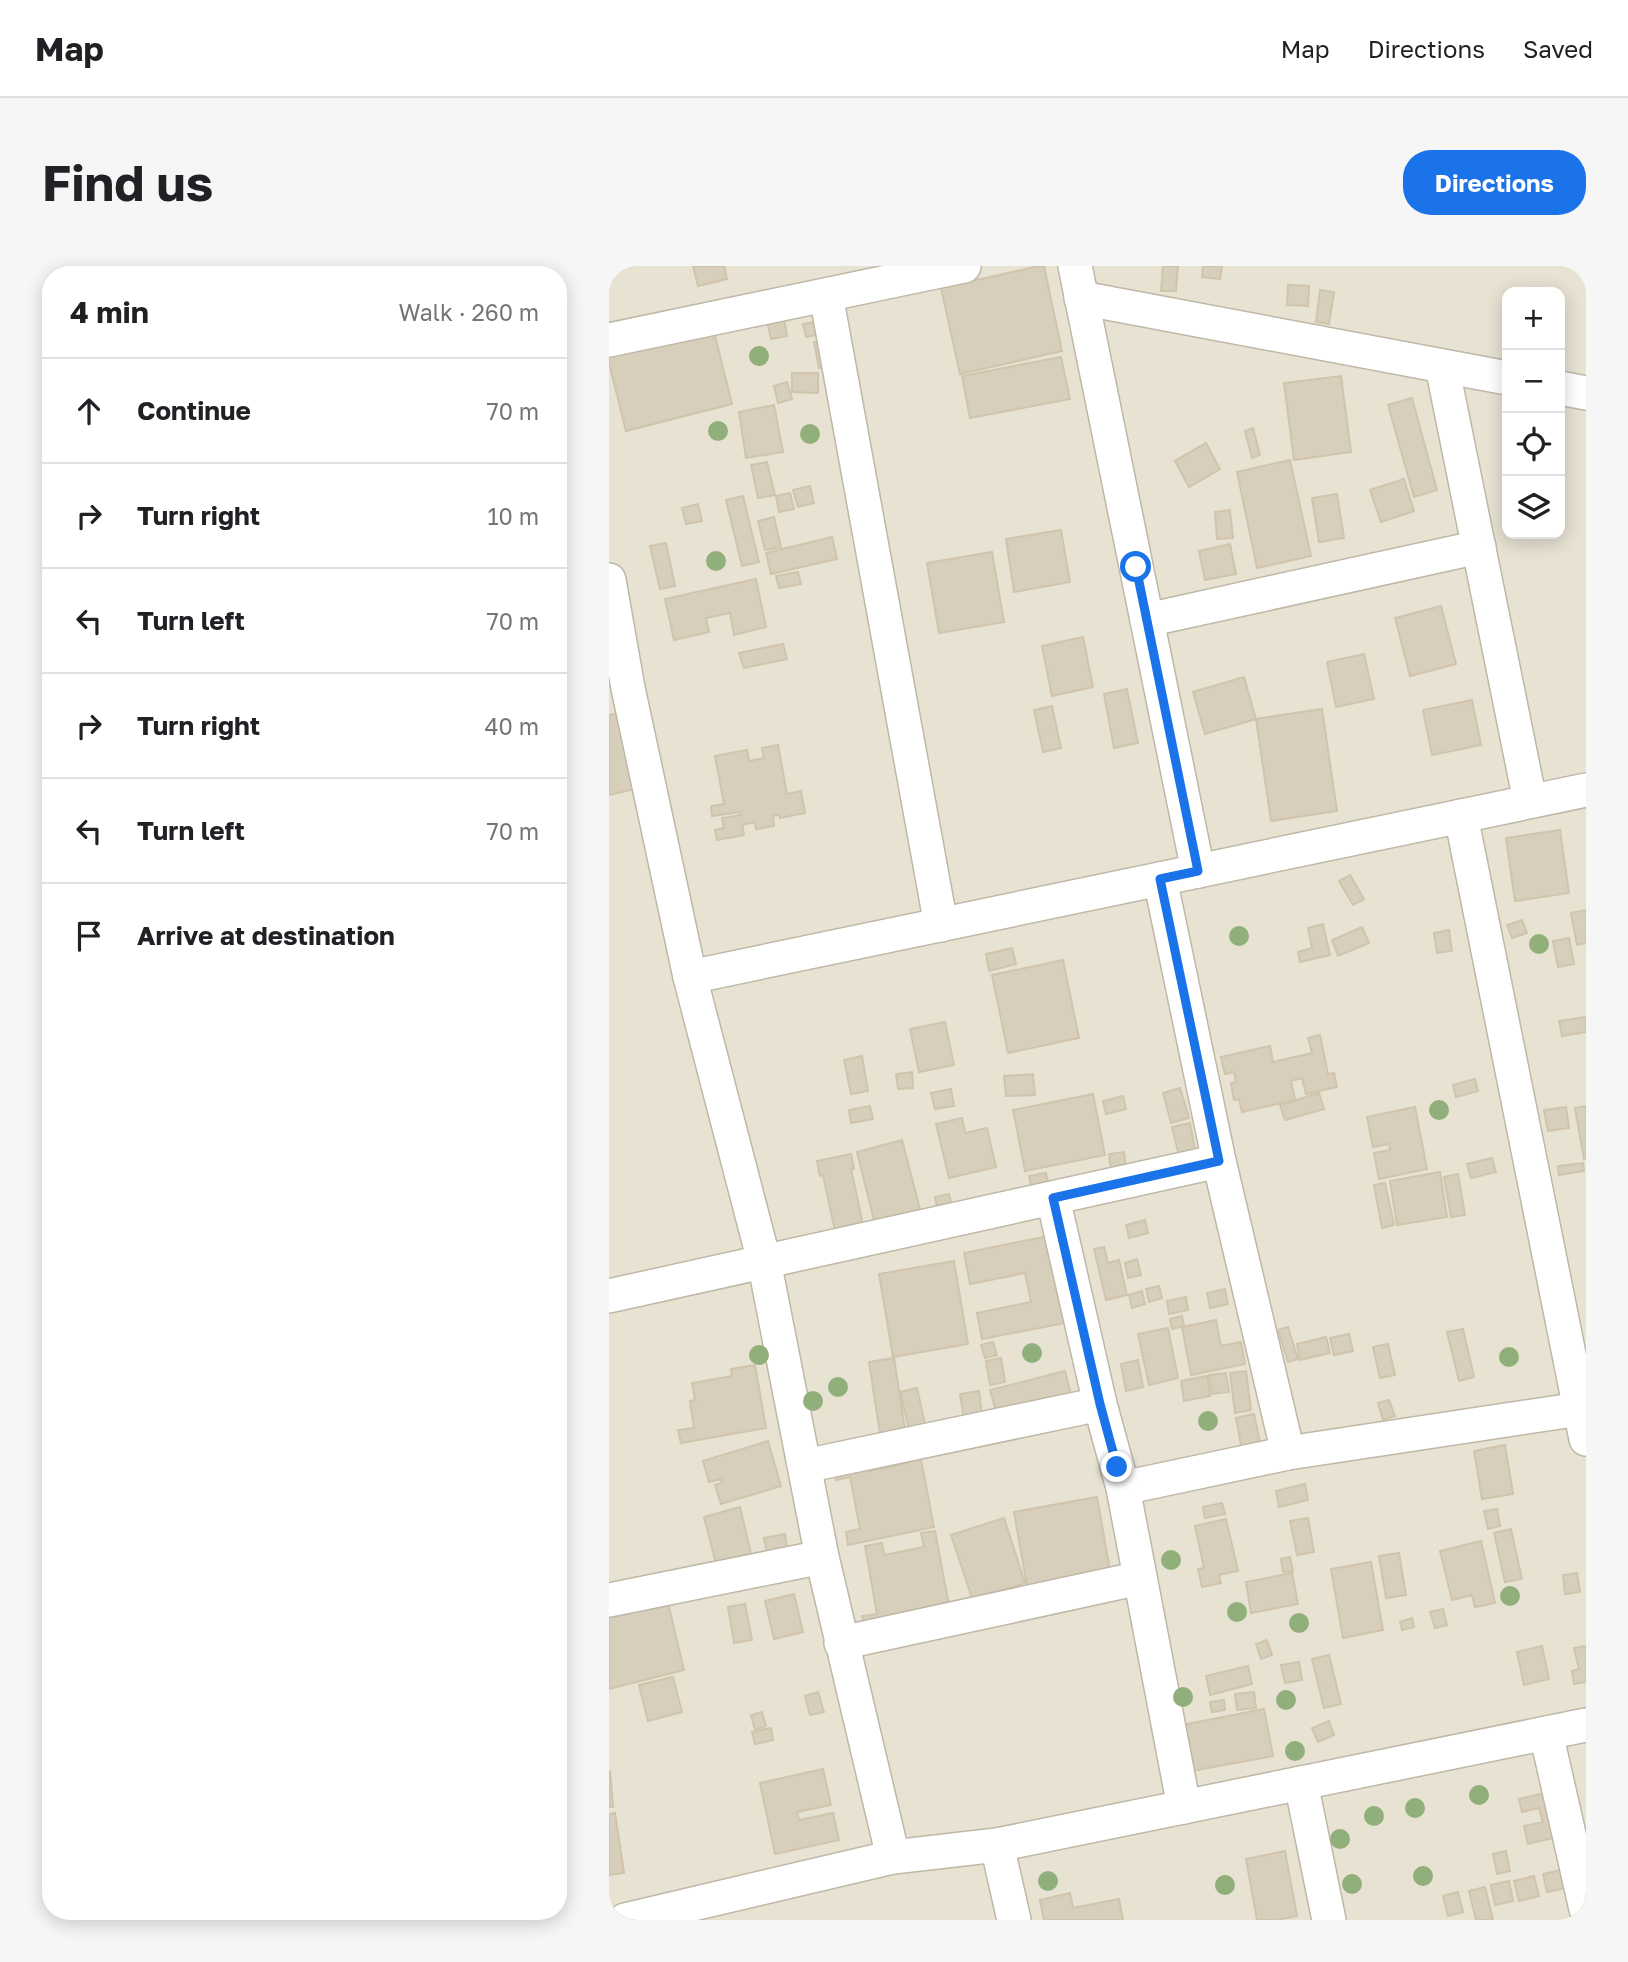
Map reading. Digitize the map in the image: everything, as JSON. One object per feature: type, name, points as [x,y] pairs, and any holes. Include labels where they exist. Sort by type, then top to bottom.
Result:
[{"type":"street","points":[[609,340],[964,266]]},
{"type":"street","points":[[1198,871],[1078,282],[1442,366],[1502,377]]},
{"type":"street","points":[[827,295],[941,925]]},
{"type":"street","points":[[1442,366],[1530,801]]},
{"type":"street","points":[[1565,389],[1586,393]]},
{"type":"street","points":[[1147,620],[1479,547]]},
{"type":"street","points":[[609,580],[619,690],[764,1261],[841,1643],[893,1857]]},
{"type":"street","points":[[690,977],[1586,790]]},
{"type":"street","points":[[1123,1488],[1288,1453],[1584,1418],[1461,816]]},
{"type":"street","points":[[1160,879],[1219,1161],[1288,1453]]},
{"type":"street","points":[[609,1296],[1219,1161]]},
{"type":"street","points":[[1053,1198],[1100,1404],[1123,1488],[1184,1807]]},
{"type":"street","points":[[805,1466],[1100,1404]]},
{"type":"street","points":[[609,1600],[823,1557]]},
{"type":"street","points":[[841,1643],[1140,1578]]},
{"type":"street","points":[[625,1920],[893,1857],[997,1845],[1586,1725]]},
{"type":"street","points":[[1546,1733],[1586,1909]]},
{"type":"street","points":[[1301,1783],[1329,1920]]},
{"type":"street","points":[[997,1845],[1014,1920]]},
{"type":"shaded area","points":[[609,266],[1586,266],[1586,1920],[609,1920]]},
{"type":"building","points":[[693,266],[724,266],[727,279],[698,286]]},
{"type":"building","points":[[1044,266],[1062,351],[960,374],[941,288]]},
{"type":"building","points":[[1163,266],[1178,266],[1176,291],[1161,291]]},
{"type":"building","points":[[1203,266],[1222,266],[1220,279],[1202,277]]},
{"type":"building","points":[[1288,285],[1309,286],[1308,306],[1287,305]]},
{"type":"building","points":[[1320,290],[1334,292],[1329,324],[1316,322]]},
{"type":"building","points":[[784,317],[787,336],[771,339],[767,321]]},
{"type":"building","points":[[820,321],[823,334],[806,337],[803,324]]},
{"type":"building","points":[[712,324],[732,404],[626,431],[609,363],[609,350]]},
{"type":"building","points":[[830,339],[835,365],[819,368],[814,342]]},
{"type":"building","points":[[1061,357],[1070,399],[970,418],[962,376]]},
{"type":"building","points":[[792,373],[818,373],[818,393],[792,392]]},
{"type":"building","points":[[1341,376],[1351,452],[1294,460],[1284,383]]},
{"type":"building","points":[[787,382],[792,399],[778,403],[774,386]]},
{"type":"building","points":[[1412,398],[1437,490],[1414,497],[1388,405]]},
{"type":"building","points":[[774,405],[783,452],[746,458],[739,412]]},
{"type":"building","points":[[1253,428],[1260,455],[1252,458],[1245,431]]},
{"type":"building","points":[[1206,443],[1220,469],[1189,487],[1175,461]]},
{"type":"building","points":[[1290,460],[1311,556],[1257,568],[1237,472]]},
{"type":"building","points":[[767,462],[775,495],[758,498],[751,465]]},
{"type":"building","points":[[1404,479],[1414,511],[1381,522],[1370,490]]},
{"type":"building","points":[[810,486],[814,503],[798,507],[793,490]]},
{"type":"building","points":[[790,493],[794,509],[779,512],[776,496]]},
{"type":"building","points":[[1337,494],[1344,538],[1319,542],[1312,498]]},
{"type":"building","points":[[743,496],[759,562],[742,566],[726,500]]},
{"type":"building","points":[[698,504],[702,521],[686,524],[682,508]]},
{"type":"building","points":[[1230,510],[1233,538],[1217,539],[1215,512]]},
{"type":"building","points":[[774,517],[781,547],[765,550],[758,521]]},
{"type":"building","points":[[1061,530],[1070,582],[1014,592],[1006,539]]},
{"type":"building","points":[[832,537],[837,559],[771,574],[766,553]]},
{"type":"building","points":[[666,543],[675,586],[660,589],[650,546]]},
{"type":"building","points":[[1230,544],[1236,574],[1205,580],[1199,551]]},
{"type":"building","points":[[992,552],[1004,622],[939,633],[927,563]]},
{"type":"building","points":[[798,572],[801,584],[779,588],[776,576]]},
{"type":"building","points":[[756,579],[766,627],[734,635],[730,613],[706,618],[709,632],[674,640],[665,599]]},
{"type":"building","points":[[1441,606],[1456,664],[1410,676],[1395,618]]},
{"type":"building","points":[[1083,637],[1093,687],[1052,696],[1042,646]]},
{"type":"building","points":[[783,644],[787,659],[744,668],[739,653]]},
{"type":"building","points":[[1364,654],[1374,699],[1336,707],[1327,662]]},
{"type":"building","points":[[1244,677],[1256,719],[1205,734],[1193,692]]},
{"type":"building","points":[[1127,689],[1138,743],[1114,748],[1104,694]]},
{"type":"building","points":[[1472,700],[1481,745],[1432,755],[1423,710]]},
{"type":"building","points":[[1052,706],[1061,748],[1043,752],[1034,710]]},
{"type":"building","points":[[1322,709],[1337,811],[1271,821],[1256,719]]},
{"type":"building","points":[[618,713],[635,789],[609,795],[609,715]]},
{"type":"building","points":[[778,745],[787,794],[801,791],[805,813],[780,818],[780,815],[773,816],[774,826],[756,829],[755,822],[742,825],[744,835],[717,840],[715,830],[724,828],[722,818],[741,815],[740,812],[712,816],[711,806],[724,804],[715,756],[747,750],[749,761],[764,758],[762,748]]},
{"type":"building","points":[[1560,830],[1569,893],[1515,901],[1506,838]]},
{"type":"building","points":[[1350,875],[1364,899],[1353,905],[1339,881]]},
{"type":"building","points":[[1586,910],[1586,943],[1577,945],[1571,913]]},
{"type":"building","points":[[1522,920],[1527,933],[1512,938],[1507,925]]},
{"type":"building","points":[[1323,924],[1330,955],[1300,962],[1298,952],[1312,948],[1308,928]]},
{"type":"building","points":[[1362,927],[1369,943],[1338,956],[1332,940]]},
{"type":"building","points":[[1449,930],[1452,951],[1437,953],[1434,933]]},
{"type":"building","points":[[1569,938],[1574,964],[1558,967],[1553,941]]},
{"type":"building","points":[[1012,948],[1016,964],[989,971],[986,954]]},
{"type":"building","points":[[1063,960],[1079,1038],[1008,1053],[992,975]]},
{"type":"building","points":[[1586,1017],[1586,1032],[1562,1036],[1559,1021]]},
{"type":"building","points":[[945,1022],[954,1065],[919,1072],[910,1029]]},
{"type":"building","points":[[1320,1035],[1328,1074],[1334,1073],[1337,1087],[1306,1094],[1302,1078],[1291,1081],[1295,1100],[1242,1112],[1239,1099],[1234,1100],[1231,1083],[1236,1082],[1234,1072],[1225,1074],[1221,1057],[1270,1046],[1273,1062],[1312,1053],[1308,1038]]},
{"type":"building","points":[[862,1056],[868,1091],[851,1094],[844,1060]]},
{"type":"building","points":[[912,1072],[913,1088],[898,1089],[896,1074]]},
{"type":"building","points":[[1033,1074],[1035,1095],[1006,1096],[1004,1076]]},
{"type":"building","points":[[1475,1079],[1478,1091],[1456,1097],[1453,1085]]},
{"type":"building","points":[[1180,1088],[1189,1118],[1171,1123],[1163,1093]]},
{"type":"building","points":[[951,1089],[954,1106],[935,1109],[931,1093]]},
{"type":"building","points":[[1319,1093],[1324,1109],[1285,1120],[1280,1105]]},
{"type":"building","points":[[1093,1094],[1105,1155],[1025,1171],[1013,1110]]},
{"type":"building","points":[[1123,1096],[1126,1109],[1106,1114],[1103,1101]]},
{"type":"building","points":[[870,1106],[873,1119],[851,1123],[849,1110]]},
{"type":"building","points":[[1586,1106],[1586,1158],[1584,1159],[1575,1108]]},
{"type":"building","points":[[1415,1107],[1427,1169],[1379,1179],[1374,1153],[1390,1150],[1389,1144],[1373,1147],[1367,1117]]},
{"type":"building","points":[[1566,1107],[1569,1128],[1548,1131],[1544,1110]]},
{"type":"building","points":[[962,1118],[965,1133],[987,1128],[996,1167],[949,1178],[936,1124]]},
{"type":"building","points":[[1190,1123],[1197,1161],[1181,1164],[1172,1127]]},
{"type":"building","points":[[902,1140],[922,1217],[876,1228],[857,1152]]},
{"type":"building","points":[[1124,1152],[1127,1176],[1112,1178],[1109,1154]]},
{"type":"building","points":[[851,1154],[854,1169],[851,1169],[865,1234],[837,1240],[823,1175],[820,1176],[817,1161]]},
{"type":"building","points":[[1492,1158],[1496,1172],[1471,1178],[1467,1164]]},
{"type":"building","points":[[1583,1163],[1584,1171],[1559,1175],[1558,1166]]},
{"type":"building","points":[[1440,1172],[1447,1217],[1397,1225],[1390,1181]]},
{"type":"building","points":[[1046,1173],[1050,1192],[1033,1195],[1029,1176]]},
{"type":"building","points":[[1458,1174],[1465,1215],[1451,1217],[1444,1177]]},
{"type":"building","points":[[1385,1183],[1394,1225],[1382,1228],[1374,1185]]},
{"type":"building","points":[[949,1194],[954,1214],[939,1217],[935,1197]]},
{"type":"building","points":[[1145,1220],[1148,1233],[1129,1238],[1126,1225]]},
{"type":"building","points":[[1048,1236],[1065,1323],[982,1339],[977,1313],[1031,1302],[1025,1273],[970,1284],[964,1253]]},
{"type":"building","points":[[1104,1247],[1108,1263],[1119,1260],[1127,1295],[1106,1300],[1094,1249]]},
{"type":"building","points":[[1137,1259],[1141,1275],[1128,1278],[1125,1263]]},
{"type":"building","points":[[954,1261],[968,1344],[893,1357],[879,1274]]},
{"type":"building","points":[[1159,1286],[1162,1298],[1149,1302],[1146,1289]]},
{"type":"building","points":[[1225,1289],[1228,1304],[1210,1308],[1207,1293]]},
{"type":"building","points":[[1142,1291],[1145,1304],[1132,1308],[1129,1295]]},
{"type":"building","points":[[1186,1297],[1188,1310],[1169,1314],[1167,1301]]},
{"type":"building","points":[[1182,1316],[1184,1326],[1172,1329],[1170,1319]]},
{"type":"building","points":[[1216,1320],[1221,1346],[1241,1342],[1245,1364],[1191,1375],[1182,1327]]},
{"type":"building","points":[[1288,1327],[1298,1359],[1288,1362],[1278,1330]]},
{"type":"building","points":[[1168,1328],[1178,1378],[1149,1385],[1138,1334]]},
{"type":"building","points":[[1463,1329],[1474,1377],[1459,1381],[1447,1332]]},
{"type":"building","points":[[1349,1334],[1353,1351],[1334,1355],[1330,1338]]},
{"type":"building","points":[[1326,1337],[1330,1353],[1300,1360],[1297,1344]]},
{"type":"building","points":[[993,1342],[997,1355],[985,1358],[981,1345]]},
{"type":"building","points":[[1388,1344],[1395,1375],[1380,1378],[1373,1347]]},
{"type":"building","points":[[894,1358],[906,1436],[881,1440],[869,1362]]},
{"type":"building","points":[[1001,1358],[1005,1382],[990,1385],[986,1361]]},
{"type":"building","points":[[1138,1360],[1143,1387],[1126,1391],[1121,1364]]},
{"type":"building","points":[[755,1365],[766,1428],[681,1443],[678,1430],[694,1428],[690,1401],[695,1400],[692,1383],[732,1376],[731,1369]]},
{"type":"building","points":[[1065,1371],[1073,1402],[999,1422],[990,1390]]},
{"type":"building","points":[[1246,1371],[1251,1410],[1235,1413],[1230,1373]]},
{"type":"building","points":[[1226,1373],[1229,1392],[1212,1394],[1209,1375]]},
{"type":"building","points":[[1207,1376],[1210,1396],[1184,1401],[1181,1381]]},
{"type":"building","points":[[917,1388],[927,1433],[911,1437],[900,1392]]},
{"type":"building","points":[[979,1391],[983,1424],[965,1426],[960,1394]]},
{"type":"building","points":[[1389,1400],[1395,1416],[1383,1420],[1378,1403]]},
{"type":"building","points":[[1254,1414],[1261,1447],[1242,1450],[1236,1418]]},
{"type":"building","points":[[768,1441],[781,1486],[721,1504],[715,1485],[722,1483],[721,1479],[709,1482],[703,1461]]},
{"type":"building","points":[[1505,1445],[1513,1494],[1482,1499],[1474,1451]]},
{"type":"building","points":[[919,1449],[934,1527],[848,1545],[846,1532],[860,1529],[850,1477],[836,1480],[834,1467],[867,1460],[869,1471],[908,1463],[905,1451]]},
{"type":"building","points":[[1305,1484],[1308,1500],[1279,1507],[1276,1491]]},
{"type":"building","points":[[1097,1497],[1112,1582],[1029,1597],[1014,1512]]},
{"type":"building","points":[[1222,1503],[1225,1514],[1205,1518],[1203,1507]]},
{"type":"building","points":[[740,1507],[752,1558],[717,1567],[704,1517]]},
{"type":"building","points":[[1497,1509],[1500,1526],[1488,1529],[1484,1511]]},
{"type":"building","points":[[1004,1518],[1025,1583],[973,1601],[951,1535]]},
{"type":"building","points":[[1308,1518],[1314,1552],[1297,1555],[1290,1521]]},
{"type":"building","points":[[1226,1519],[1238,1571],[1219,1575],[1221,1583],[1202,1587],[1198,1569],[1204,1568],[1195,1526]]},
{"type":"building","points":[[1511,1529],[1522,1579],[1505,1582],[1494,1533]]},
{"type":"building","points":[[935,1531],[951,1616],[866,1633],[862,1616],[877,1614],[865,1546],[882,1543],[884,1555],[924,1547],[921,1533]]},
{"type":"building","points":[[785,1534],[787,1549],[767,1553],[764,1538]]},
{"type":"building","points":[[1481,1541],[1495,1603],[1475,1607],[1472,1595],[1452,1600],[1440,1551]]},
{"type":"building","points":[[1399,1553],[1406,1595],[1386,1598],[1379,1556]]},
{"type":"building","points":[[1290,1557],[1293,1571],[1283,1572],[1281,1559]]},
{"type":"building","points":[[1371,1562],[1383,1630],[1343,1638],[1331,1569]]},
{"type":"building","points":[[1292,1573],[1298,1604],[1251,1613],[1246,1582]]},
{"type":"building","points":[[1577,1573],[1580,1592],[1565,1594],[1563,1575]]},
{"type":"building","points":[[794,1594],[803,1632],[774,1639],[765,1601]]},
{"type":"building","points":[[668,1603],[684,1670],[609,1689],[609,1611],[611,1617]]},
{"type":"building","points":[[745,1604],[752,1640],[734,1643],[728,1607]]},
{"type":"building","points":[[1443,1609],[1447,1625],[1435,1628],[1430,1612]]},
{"type":"building","points":[[1412,1618],[1414,1627],[1402,1630],[1400,1622]]},
{"type":"building","points":[[1267,1640],[1272,1655],[1261,1659],[1256,1644]]},
{"type":"building","points":[[1542,1646],[1549,1679],[1524,1685],[1517,1652]]},
{"type":"building","points":[[1586,1646],[1586,1682],[1574,1684],[1572,1671],[1579,1669],[1574,1648]]},
{"type":"building","points":[[1329,1655],[1341,1704],[1324,1708],[1312,1659]]},
{"type":"building","points":[[1299,1662],[1302,1680],[1285,1683],[1281,1665]]},
{"type":"building","points":[[1248,1666],[1252,1684],[1210,1695],[1206,1676]]},
{"type":"building","points":[[673,1677],[682,1712],[648,1721],[639,1685]]},
{"type":"building","points":[[818,1692],[824,1712],[810,1715],[805,1696]]},
{"type":"building","points":[[1254,1692],[1256,1708],[1237,1710],[1235,1694]]},
{"type":"building","points":[[1224,1700],[1225,1710],[1212,1712],[1210,1702]]},
{"type":"building","points":[[1264,1709],[1273,1756],[1191,1771],[1182,1725]]},
{"type":"building","points":[[762,1712],[766,1726],[755,1730],[751,1715]]},
{"type":"building","points":[[1329,1721],[1334,1735],[1318,1742],[1312,1728]]},
{"type":"building","points":[[771,1728],[773,1740],[755,1744],[752,1732]]},
{"type":"building","points":[[823,1769],[831,1805],[797,1812],[799,1820],[833,1813],[839,1840],[775,1854],[760,1783]]},
{"type":"building","points":[[610,1771],[613,1807],[609,1807]]},
{"type":"building","points":[[1548,1792],[1557,1837],[1528,1844],[1524,1826],[1543,1822],[1539,1808],[1522,1812],[1519,1799]]},
{"type":"building","points":[[615,1813],[624,1873],[609,1875],[609,1814]]},
{"type":"building","points":[[1285,1851],[1297,1916],[1257,1920],[1246,1859]]},
{"type":"building","points":[[1506,1851],[1510,1871],[1497,1874],[1493,1854]]},
{"type":"building","points":[[1566,1869],[1570,1887],[1547,1892],[1543,1874]]},
{"type":"building","points":[[1534,1876],[1539,1896],[1519,1901],[1514,1881]]},
{"type":"building","points":[[1509,1881],[1513,1901],[1495,1905],[1491,1885]]},
{"type":"building","points":[[1485,1887],[1493,1920],[1476,1920],[1469,1891]]},
{"type":"building","points":[[1458,1892],[1463,1912],[1448,1916],[1443,1896]]},
{"type":"building","points":[[1070,1893],[1073,1908],[1119,1899],[1123,1920],[1044,1920],[1040,1900]]},
{"type":"route","points":[[1117,1467],[1053,1198],[1219,1161],[1160,879],[1198,871],[1136,567]]}]
